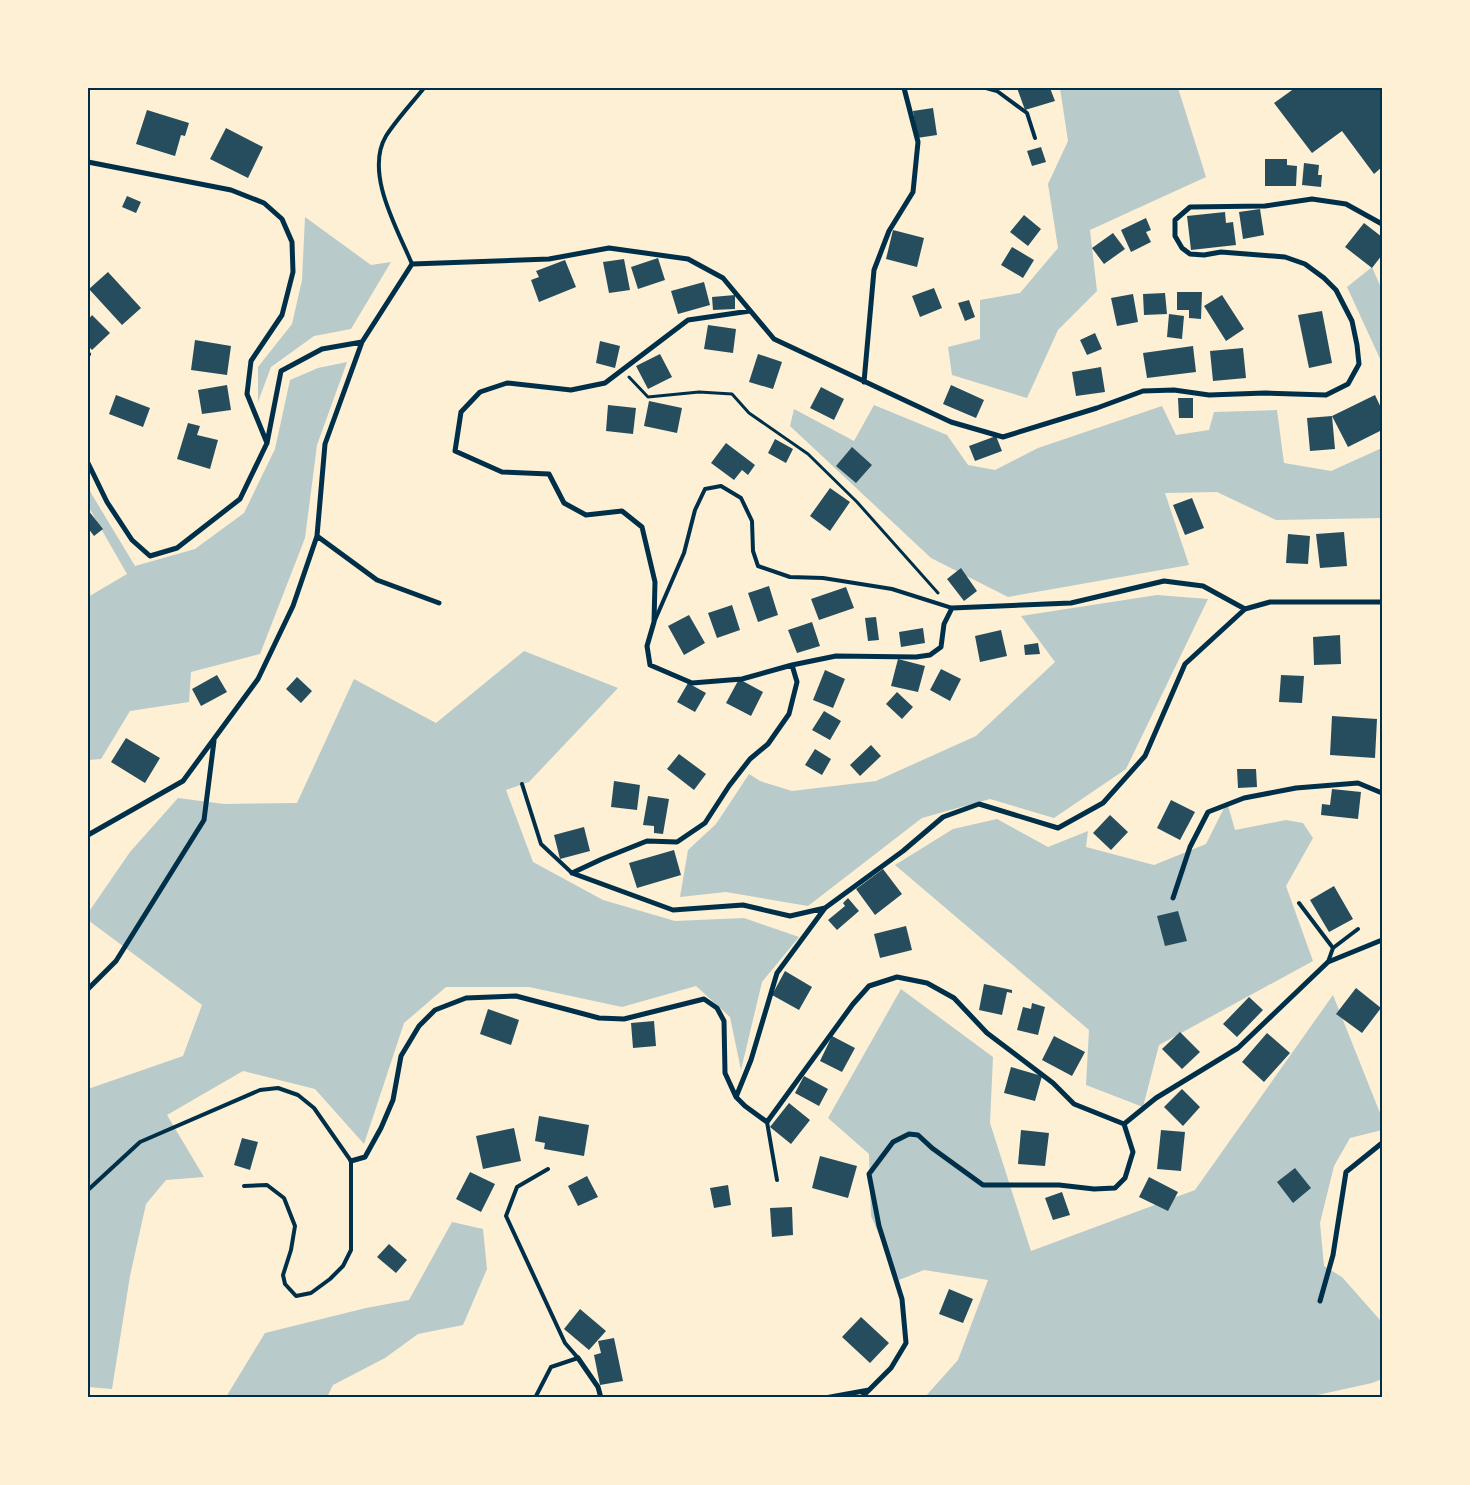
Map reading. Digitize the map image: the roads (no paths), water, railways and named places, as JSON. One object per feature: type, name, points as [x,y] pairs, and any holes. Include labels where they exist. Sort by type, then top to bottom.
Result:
[{"type":"street","points":[[864,382],[874,270],[889,230],[913,192],[918,142],[904,88]]},
{"type":"street","points":[[88,162],[231,190],[264,203],[282,219],[292,242],[293,272],[282,315],[251,361],[247,394],[267,443]]},
{"type":"street","points":[[88,835],[184,781],[258,680],[293,606],[318,536],[325,444],[362,342],[412,264],[549,258],[609,248],[688,259],[723,278],[774,339],[951,422],[1003,436],[1096,408],[1143,391],[1174,390],[1210,395],[1265,393],[1326,395],[1348,384],[1359,364],[1352,321],[1336,290],[1324,278],[1305,264],[1285,257],[1221,252],[1204,255],[1190,254],[1182,248],[1175,236],[1175,220],[1190,207],[1265,206],[1312,199],[1346,204],[1382,224]]},
{"type":"street","points":[[750,311],[688,320],[605,383],[571,390],[507,383],[480,392],[461,412],[455,451],[502,472],[549,474],[564,503],[586,515],[622,511],[642,526],[655,582],[654,622],[647,646],[650,664],[692,683],[742,678],[836,656],[916,657],[930,655],[941,647],[944,624],[952,608],[1070,603],[1164,581],[1203,586],[1246,609]]},
{"type":"street","points":[[88,463],[107,502],[132,540],[150,556],[177,548],[240,499],[267,443],[281,371],[322,349],[362,342]]},
{"type":"street","points":[[318,536],[377,580],[438,603]]},
{"type":"street","points":[[736,1097],[751,1060],[777,973],[825,908],[903,851],[943,817],[979,804],[1058,828],[1103,803],[1145,756],[1185,664],[1246,609],[1270,602],[1382,602]]},
{"type":"street","points":[[572,873],[647,841],[677,842],[705,823],[750,758],[768,744],[789,714],[797,682],[792,665]]},
{"type":"street","points":[[88,989],[116,961],[204,820],[214,741]]},
{"type":"street","points":[[1173,898],[1190,847],[1208,812],[1244,798],[1296,788],[1358,783],[1382,793]]},
{"type":"street","points":[[572,873],[673,910],[743,905],[790,916],[825,908]]},
{"type":"street","points":[[1124,1124],[1156,1098],[1238,1048],[1328,962],[1382,940]]},
{"type":"street","points":[[351,1161],[364,1157],[381,1128],[393,1100],[401,1056],[419,1026],[435,1010],[466,998],[516,996],[599,1018],[624,1019],[704,999],[718,1008],[724,1021],[725,1073],[736,1097],[767,1122],[853,1004],[869,986],[897,977],[927,983],[954,998],[987,1032],[1052,1083],[1074,1104],[1124,1124]]},
{"type":"street","points":[[861,1398],[891,1368],[906,1343],[902,1299],[879,1226],[869,1174],[894,1142],[909,1134],[918,1135],[932,1148],[983,1186],[1059,1185],[1094,1189],[1115,1188],[1125,1178],[1132,1152],[1124,1124]]},
{"type":"street","points":[[1320,1301],[1333,1255],[1346,1172],[1382,1143]]},
{"type":"street","points":[[578,1358],[598,1387],[601,1398]]},
{"type":"street","points":[[825,1398],[869,1390]]},
{"type":"lane","points":[[412,264],[384,199],[378,165],[385,138],[424,88]]},
{"type":"lane","points":[[986,88],[997,91],[1027,113],[1035,138]]},
{"type":"lane","points":[[654,622],[684,553],[695,510],[705,489],[721,486],[740,498],[752,521],[753,551],[758,566],[790,577],[824,578],[892,590],[952,608]]},
{"type":"lane","points":[[522,784],[542,844],[572,873]]},
{"type":"lane","points":[[1299,903],[1333,948]]},
{"type":"lane","points":[[1328,962],[1333,948],[1358,929]]},
{"type":"lane","points":[[88,1190],[140,1142],[260,1090],[278,1088],[298,1095],[314,1108],[351,1161],[351,1250],[343,1266],[330,1279],[311,1293],[296,1296],[285,1284],[283,1275],[291,1250],[295,1226],[284,1198],[267,1185],[244,1186]]},
{"type":"lane","points":[[767,1122],[777,1180]]},
{"type":"lane","points":[[535,1398],[551,1367],[578,1358],[565,1342],[506,1216],[517,1187],[548,1169]]}]
